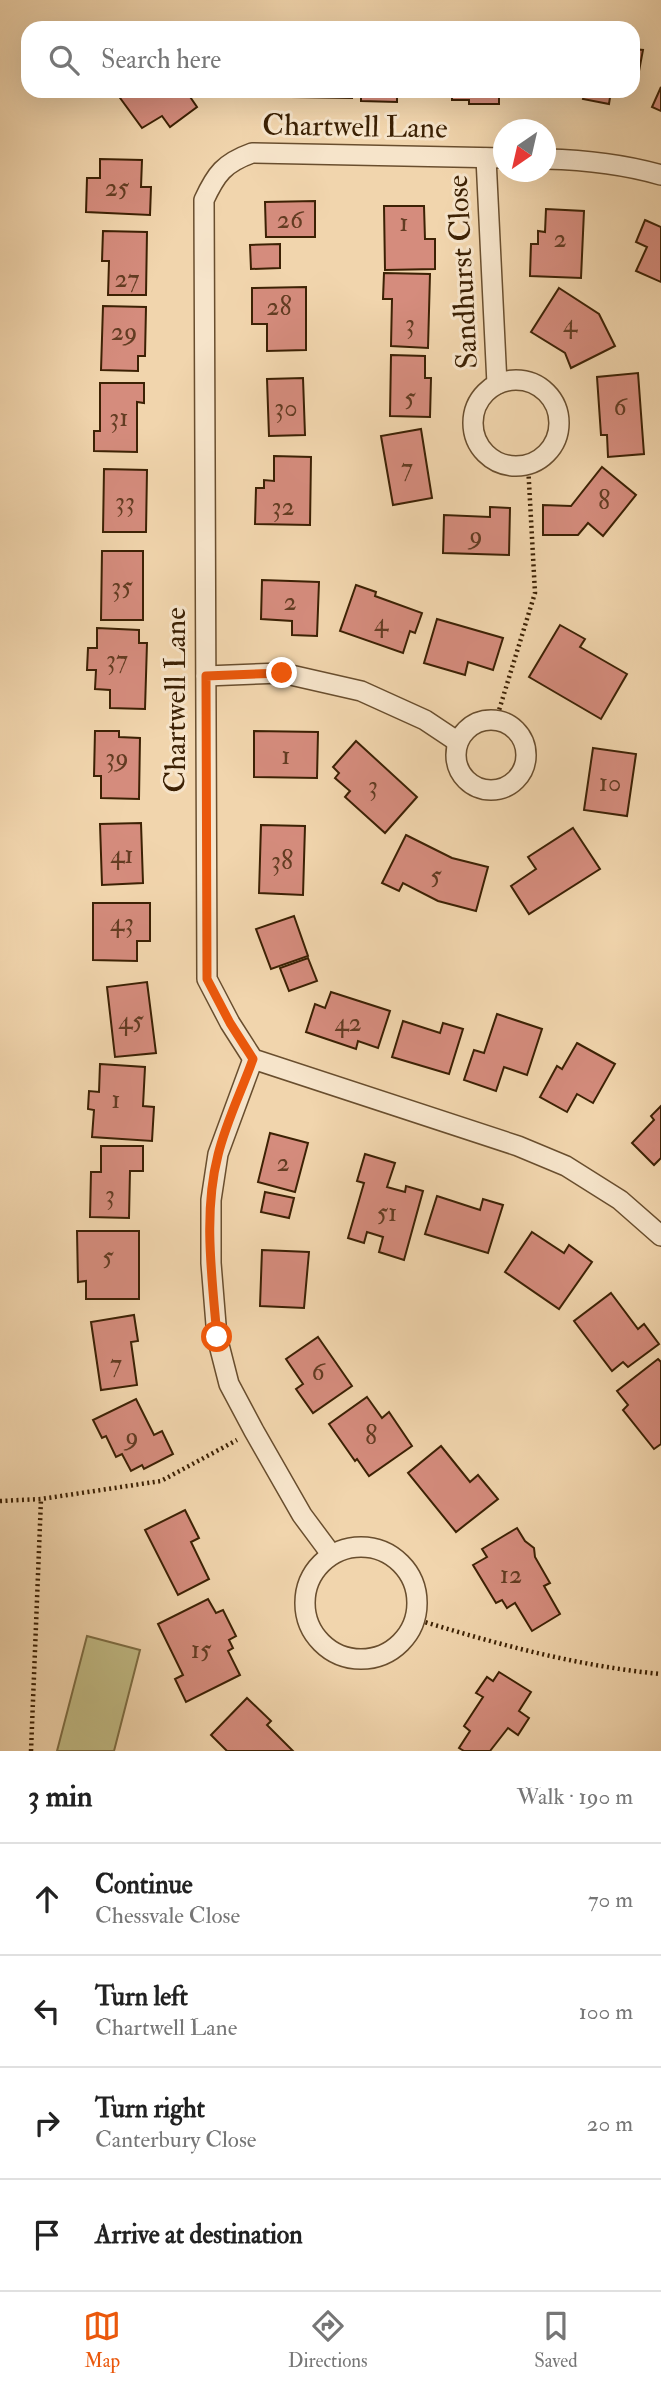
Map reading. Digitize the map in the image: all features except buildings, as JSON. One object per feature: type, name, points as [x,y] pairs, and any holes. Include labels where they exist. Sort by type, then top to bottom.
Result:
[{"type":"street","name":"Chartwell Lane","points":[[253,1059],[207,979],[204,200],[215,177],[234,159],[252,153],[493,158]]},
{"type":"street","points":[[556,160],[635,167],[661,175]]},
{"type":"street","name":"Sandhurst Close","points":[[495,182],[497,384]]},
{"type":"street","name":"Sandhurst Close","points":[[511,380],[531,383],[549,395],[556,407],[559,422],[557,436],[551,448],[540,458],[527,464],[500,462],[488,455],[479,444],[473,417],[481,398],[497,384],[511,380]]},
{"type":"street","points":[[206,676],[282,673],[361,691],[425,720],[458,742]]},
{"type":"street","points":[[496,720],[516,731],[523,740],[526,751],[521,774],[503,788],[492,790],[470,784],[457,765],[456,753],[464,732],[473,725],[496,720]]},
{"type":"street","points":[[331,1554],[302,1515],[229,1384],[217,1337],[211,1200],[218,1154],[253,1059],[518,1146],[566,1166],[620,1200],[661,1236]]},
{"type":"street","points":[[349,1547],[369,1547],[387,1553],[403,1565],[413,1581],[417,1600],[415,1619],[407,1636],[394,1649],[378,1657],[360,1659],[342,1656],[326,1647],[314,1633],[306,1617],[304,1599],[308,1581],[318,1566],[331,1554],[349,1547]]},
{"type":"path","points":[[496,720],[535,593],[527,464]]},
{"type":"path","points":[[0,1501],[41,1499],[161,1481],[254,1431]]},
{"type":"path","points":[[31,1751],[41,1499]]},
{"type":"path","points":[[415,1619],[488,1642],[610,1669],[661,1674]]},
{"type":"shaded area","points":[[87,1636],[140,1650],[114,1751],[57,1751]]},
{"type":"route","points":[[217,1337],[211,1263],[211,1200],[218,1154],[253,1059],[207,979],[206,676],[282,673]]}]
